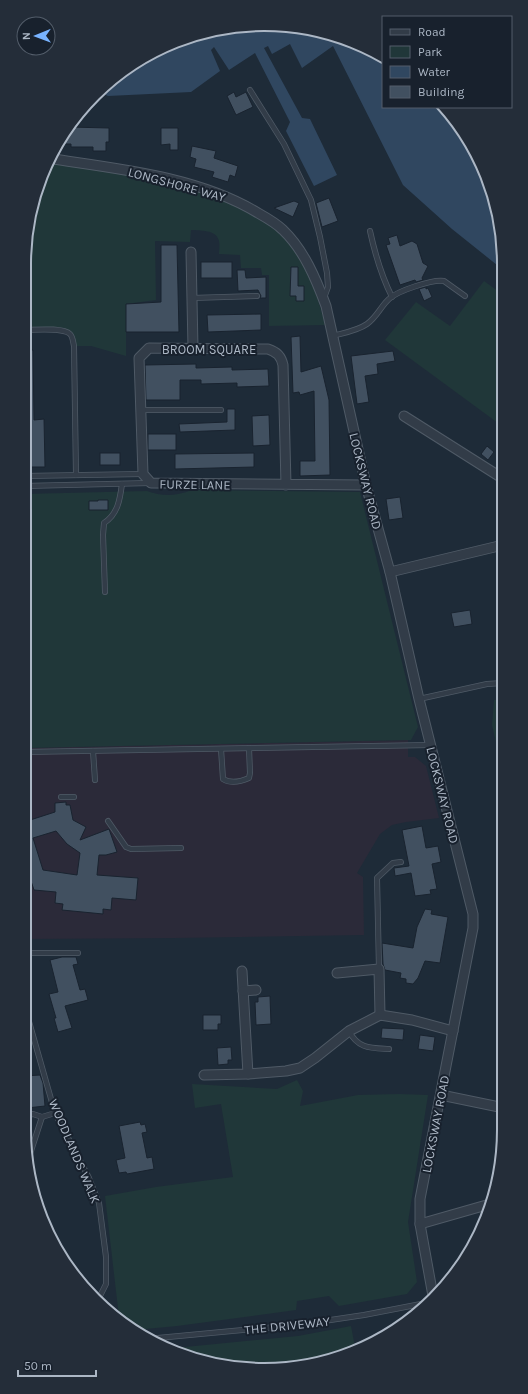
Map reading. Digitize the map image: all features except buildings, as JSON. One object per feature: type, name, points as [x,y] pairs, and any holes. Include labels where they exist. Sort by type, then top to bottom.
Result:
[{"type":"street","name":"LONGSHORE WAY","points":[[56,159],[116,168],[162,177],[203,189],[242,204],[276,224],[296,245],[310,268],[323,299]]},
{"type":"street","points":[[191,252],[193,348]]},
{"type":"street","name":"LOCKSWAY ROAD","points":[[323,299],[366,485],[390,572],[419,699],[473,914],[473,928],[420,1199],[420,1224],[432,1291]]},
{"type":"street","name":"BROOM SQUARE","points":[[143,474],[139,358],[149,348],[268,349],[275,351],[281,358],[283,365],[286,485]]},
{"type":"street","points":[[404,416],[497,475]]},
{"type":"street","points":[[143,474],[150,483]]},
{"type":"street","name":"FURZE LANE","points":[[150,483],[366,485]]},
{"type":"street","points":[[390,572],[497,546]]},
{"type":"street","points":[[337,973],[379,969],[380,1016]]},
{"type":"street","points":[[242,971],[248,1074]]},
{"type":"street","points":[[243,991],[256,990]]},
{"type":"street","points":[[204,1075],[248,1074],[286,1071],[300,1068],[349,1031],[380,1016],[412,1020],[453,1031]]},
{"type":"street","points":[[441,1095],[497,1107]]},
{"type":"street","points":[[420,1224],[485,1205]]},
{"type":"lane","points":[[250,90],[284,144],[310,200],[317,222],[328,273],[328,287],[323,299]]},
{"type":"lane","points":[[370,231],[382,277],[392,296]]},
{"type":"lane","points":[[332,336],[365,325],[375,317],[392,296],[430,282],[440,280],[444,281],[465,296]]},
{"type":"lane","points":[[192,298],[258,296]]},
{"type":"lane","points":[[31,330],[63,330],[70,333],[72,337],[74,346],[76,474]]},
{"type":"lane","points":[[141,410],[221,410]]},
{"type":"lane","points":[[31,476],[143,474]]},
{"type":"lane","name":"FURZE LANE","points":[[31,486],[150,483]]},
{"type":"lane","points":[[105,592],[104,523],[114,514],[121,495],[122,484]]},
{"type":"lane","points":[[419,699],[487,684],[497,683]]},
{"type":"lane","points":[[31,752],[431,745]]},
{"type":"lane","points":[[221,748],[223,779],[227,782],[241,782],[249,778],[249,748]]},
{"type":"lane","points":[[93,751],[95,780]]},
{"type":"lane","points":[[61,796],[74,798]]},
{"type":"lane","points":[[108,821],[126,847],[131,849],[181,848]]},
{"type":"lane","points":[[379,969],[378,878],[393,863],[401,862]]},
{"type":"lane","points":[[31,953],[78,953]]},
{"type":"lane","name":"WOODLANDS WALK","points":[[31,1028],[56,1113],[89,1178],[99,1204],[106,1257],[106,1284],[100,1296]]},
{"type":"lane","points":[[349,1031],[353,1039],[362,1046],[389,1050]]},
{"type":"lane","points":[[31,1114],[42,1117],[56,1113]]},
{"type":"lane","points":[[31,1147],[42,1117]]},
{"type":"lane","name":"THE DRIVEWAY","points":[[159,1338],[297,1324],[364,1315],[419,1304]]},
{"type":"shaded area","points":[[408,740],[408,757],[415,757],[426,766],[439,818],[392,825],[380,834],[357,873],[363,877],[364,935],[31,939],[31,748]]},
{"type":"green space","points":[[54,162],[160,180],[211,195],[258,217],[278,230],[295,251],[308,274],[318,299],[325,325],[269,326],[269,275],[262,275],[261,268],[241,268],[240,255],[219,254],[219,241],[215,234],[207,231],[191,230],[190,242],[155,241],[156,300],[126,304],[126,356],[91,346],[74,346],[66,331],[31,330],[31,249],[35,219],[43,189]]},
{"type":"green space","points":[[484,281],[497,290],[497,422],[385,340],[416,302],[450,326]]},
{"type":"green space","points":[[192,490],[360,492],[418,727],[411,740],[31,748],[31,494],[147,491],[170,495],[180,494]]},
{"type":"green space","points":[[494,700],[497,700],[497,746],[492,725]]},
{"type":"green space","points":[[297,1080],[303,1091],[300,1106],[358,1095],[428,1095],[408,1222],[417,1282],[407,1294],[339,1306],[329,1296],[297,1301],[296,1310],[143,1329],[118,1312],[105,1196],[156,1187],[233,1177],[221,1104],[195,1108],[192,1084],[277,1089]]},
{"type":"green space","points":[[351,1326],[354,1344],[339,1351],[309,1359],[279,1363],[249,1363],[219,1359],[181,1347],[298,1336]]},
{"type":"water","points":[[249,31],[279,31],[309,35],[339,43],[367,55],[382,63],[382,108],[437,108],[458,135],[473,161],[485,189],[493,219],[497,249],[497,265],[452,229],[403,185],[333,46],[302,68],[290,44],[272,54],[268,46],[264,48],[302,118],[310,119],[337,175],[314,186],[286,131],[290,122],[255,53],[229,70],[214,47],[211,50],[220,71],[191,92],[108,96],[104,94],[122,79],[148,62],[189,43],[219,35]]}]
